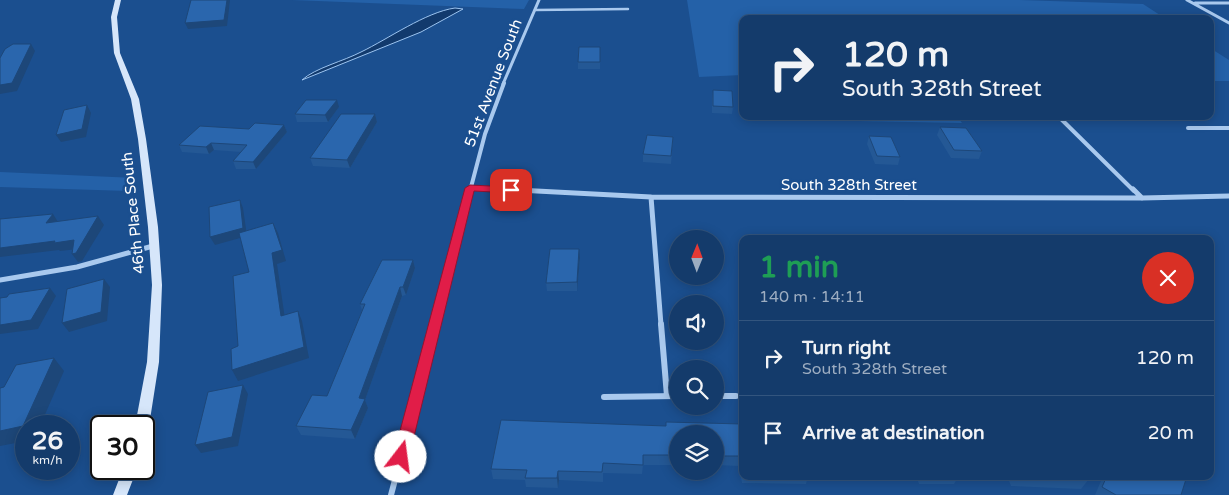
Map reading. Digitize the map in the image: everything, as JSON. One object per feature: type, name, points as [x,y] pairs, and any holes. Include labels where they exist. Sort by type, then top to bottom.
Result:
[{"type":"street","name":"46th Place South","points":[[118,0],[114,17],[117,53],[135,99],[142,139],[153,227],[157,285],[153,362],[144,415]]},
{"type":"street","name":"51st Avenue South","points":[[392,495],[470,188],[499,94],[539,0]]},
{"type":"street","points":[[1187,0],[1229,23]]},
{"type":"street","points":[[1193,3],[1229,3]]},
{"type":"street","points":[[1062,120],[1142,198]]},
{"type":"street","points":[[1188,128],[1229,128]]},
{"type":"street","name":"South 328th Street","points":[[470,188],[651,197],[1142,198],[1229,196]]},
{"type":"street","points":[[604,397],[667,396],[651,197]]},
{"type":"street","points":[[0,280],[77,266],[154,246]]},
{"type":"street","points":[[724,396],[736,396]]},
{"type":"street","points":[[120,495],[126,480]]},
{"type":"lane","points":[[535,10],[628,9]]},
{"type":"shaded area","points":[[292,0],[529,0],[524,9]]},
{"type":"shaded area","points":[[687,0],[1020,0],[1143,4],[1160,15],[739,15],[739,75],[699,77]]},
{"type":"shaded area","points":[[455,8],[463,9],[421,32],[302,80],[314,72],[361,52],[420,20]]},
{"type":"shaded area","points":[[1214,51],[1229,60],[1229,81],[1214,81]]},
{"type":"shaded area","points":[[806,120],[960,120],[962,123]]},
{"type":"shaded area","points":[[0,172],[136,178],[129,191],[0,187]]},
{"type":"building","points":[[191,0],[227,0],[224,20],[185,23]]},
{"type":"building","points":[[13,44],[31,44],[12,83],[0,85],[0,58],[5,49]]},
{"type":"building","points":[[579,47],[600,47],[600,62],[578,62]]},
{"type":"building","points":[[713,90],[732,91],[733,107],[713,106]]},
{"type":"building","points":[[306,100],[337,100],[325,115],[295,114]]},
{"type":"building","points":[[87,105],[82,129],[56,135],[64,110]]},
{"type":"building","points":[[341,114],[375,114],[347,160],[310,158]]},
{"type":"building","points":[[255,123],[284,125],[253,162],[233,161],[247,145],[211,143],[206,147],[179,145],[200,126],[249,129]]},
{"type":"building","points":[[940,127],[966,128],[982,151],[954,150]]},
{"type":"building","points":[[647,135],[673,137],[671,156],[643,154]]},
{"type":"building","points":[[869,136],[891,137],[900,157],[877,156]]},
{"type":"building","points":[[240,200],[243,228],[210,237],[209,207]]},
{"type":"building","points":[[53,214],[46,223],[98,216],[76,253],[72,254],[74,240],[0,248],[0,219]]},
{"type":"building","points":[[273,223],[282,250],[272,253],[281,316],[298,311],[304,347],[232,370],[231,349],[238,346],[233,276],[249,272],[239,233]]},
{"type":"building","points":[[550,249],[579,249],[577,282],[546,283]]},
{"type":"building","points":[[382,260],[413,260],[403,287],[400,287],[359,398],[365,399],[351,430],[296,426],[312,395],[327,396],[365,304],[360,304]]},
{"type":"building","points":[[104,279],[101,312],[62,323],[67,289]]},
{"type":"building","points":[[50,288],[31,320],[0,325],[0,298],[7,297],[9,294]]},
{"type":"building","points":[[54,358],[28,415],[15,415],[15,428],[0,431],[0,388],[4,387],[16,365]]},
{"type":"building","points":[[243,385],[232,437],[195,445],[208,392]]},
{"type":"building","points":[[501,420],[666,426],[666,422],[739,424],[739,456],[724,456],[724,425],[669,425],[669,455],[643,455],[643,465],[603,463],[602,472],[558,471],[557,478],[525,478],[527,470],[491,469]]},
{"type":"building","points":[[1105,480],[1186,480],[1181,495],[1116,495],[1102,487]]},
{"type":"route","points":[[401,457],[470,188],[511,190]]}]
